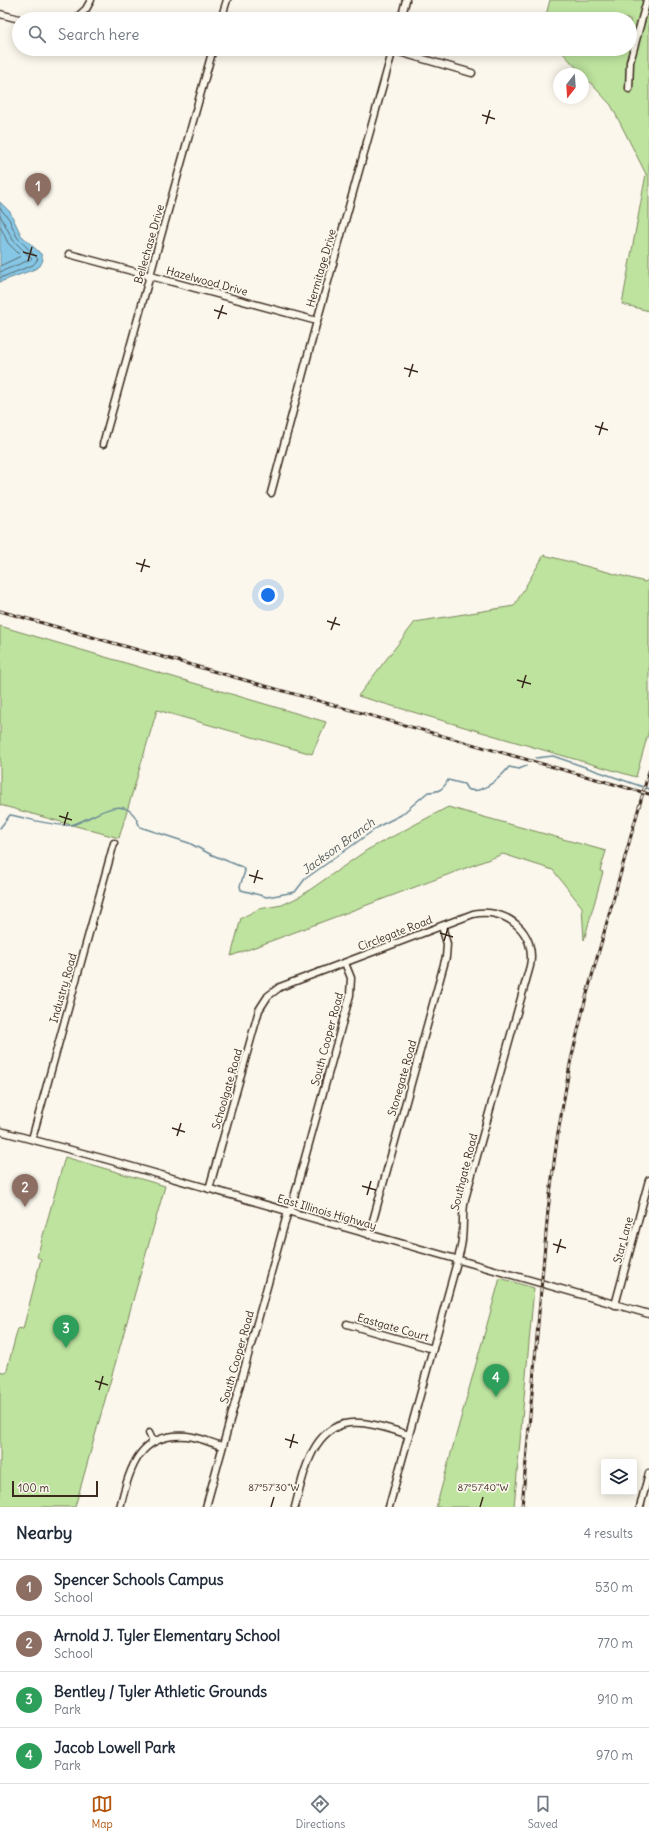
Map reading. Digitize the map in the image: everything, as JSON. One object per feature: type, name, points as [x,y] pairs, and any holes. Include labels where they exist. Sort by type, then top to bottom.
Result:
[{"type":"street","points":[[83,12],[91,0]]},
{"type":"street","points":[[223,12],[227,0]]},
{"type":"street","points":[[403,12],[406,0]]},
{"type":"street","points":[[637,35],[646,0]]},
{"type":"street","points":[[0,14],[12,17]]},
{"type":"street","name":"Bellechase Drive","points":[[103,444],[211,56]]},
{"type":"street","name":"Hermitage Drive","points":[[271,494],[390,56]]},
{"type":"street","points":[[413,56],[472,73]]},
{"type":"street","points":[[629,89],[632,56]]},
{"type":"street","name":"Hazelwood Drive","points":[[69,254],[317,321]]},
{"type":"street","name":"Industry Road","points":[[32,1139],[114,843]]},
{"type":"street","name":"Circlegate Road","points":[[268,996],[280,987],[473,914],[490,912],[512,920],[519,925],[526,936]]},
{"type":"street","name":"Stonegate Road","points":[[369,1234],[446,958],[447,944],[442,926]]},
{"type":"street","name":"Southgate Road","points":[[389,1507],[458,1260],[463,1236],[465,1199],[530,966],[531,952],[526,936]]},
{"type":"street","name":"South Cooper Road","points":[[206,1507],[350,995],[351,978],[345,963]]},
{"type":"street","name":"Schoolgate Road","points":[[209,1189],[259,1010],[268,996]]},
{"type":"street","name":"East Illinois Highway","points":[[0,1131],[649,1314]]},
{"type":"street","name":"Star Lane","points":[[615,1305],[649,1180]]},
{"type":"street","name":"Eastgate Court","points":[[347,1324],[433,1349]]},
{"type":"street","points":[[295,1507],[310,1457],[316,1444],[324,1435],[334,1428],[345,1424],[358,1422],[409,1435]]},
{"type":"street","points":[[148,1433],[153,1442]]},
{"type":"street","points":[[120,1507],[129,1473],[137,1455],[153,1442],[171,1436],[189,1436],[222,1446]]},
{"type":"street","points":[[640,1507],[649,1474]]},
{"type":"green space","points":[[550,0],[649,0],[649,311],[622,304],[646,174],[611,105],[589,81],[589,68],[577,68],[566,56],[637,56],[637,12],[547,12]]},
{"type":"green space","points":[[544,555],[645,582],[649,579],[649,730],[636,777],[358,696],[415,622],[514,606]]},
{"type":"green space","points":[[0,626],[326,722],[312,754],[157,710],[119,838],[0,805]]},
{"type":"green space","points":[[448,807],[606,851],[600,871],[603,872],[584,940],[582,907],[553,870],[503,854],[231,956],[241,918],[259,909],[282,905],[301,896],[367,850]]},
{"type":"green space","points":[[65,1157],[165,1186],[75,1507],[0,1507],[0,1371],[6,1373],[18,1328],[23,1329],[41,1259],[37,1257]]},
{"type":"green space","points":[[500,1278],[534,1288],[514,1507],[436,1507]]},
{"type":"water","points":[[0,202],[10,212],[21,235],[41,254],[43,260],[40,266],[35,269],[0,282]]},
{"type":"waterway","name":"Jackson Branch","points":[[536,758],[553,756],[649,789]]},
{"type":"waterway","name":"Jackson Branch","points":[[0,828],[10,815],[49,824],[71,825],[102,811],[119,807],[126,809],[134,815],[140,827],[189,843],[210,854],[242,867],[245,871],[240,886],[241,890],[267,897],[295,892],[305,879],[381,825],[401,815],[428,792],[440,790],[448,780],[464,784],[467,789],[478,790],[496,780],[509,767],[519,769],[526,766]]},
{"type":"railway","points":[[0,611],[649,794]]},
{"type":"railway","points":[[522,1507],[548,1210],[557,1139],[570,1064],[585,1001],[649,771]]},
{"type":"place","name":"Spencer Schools Campus","points":[[38,206]]},
{"type":"place","name":"Arnold J. Tyler Elementary School","points":[[25,1207]]},
{"type":"place","name":"Bentley / Tyler Athletic Grounds","points":[[66,1348]]},
{"type":"place","name":"Jacob Lowell Park","points":[[496,1397]]}]
